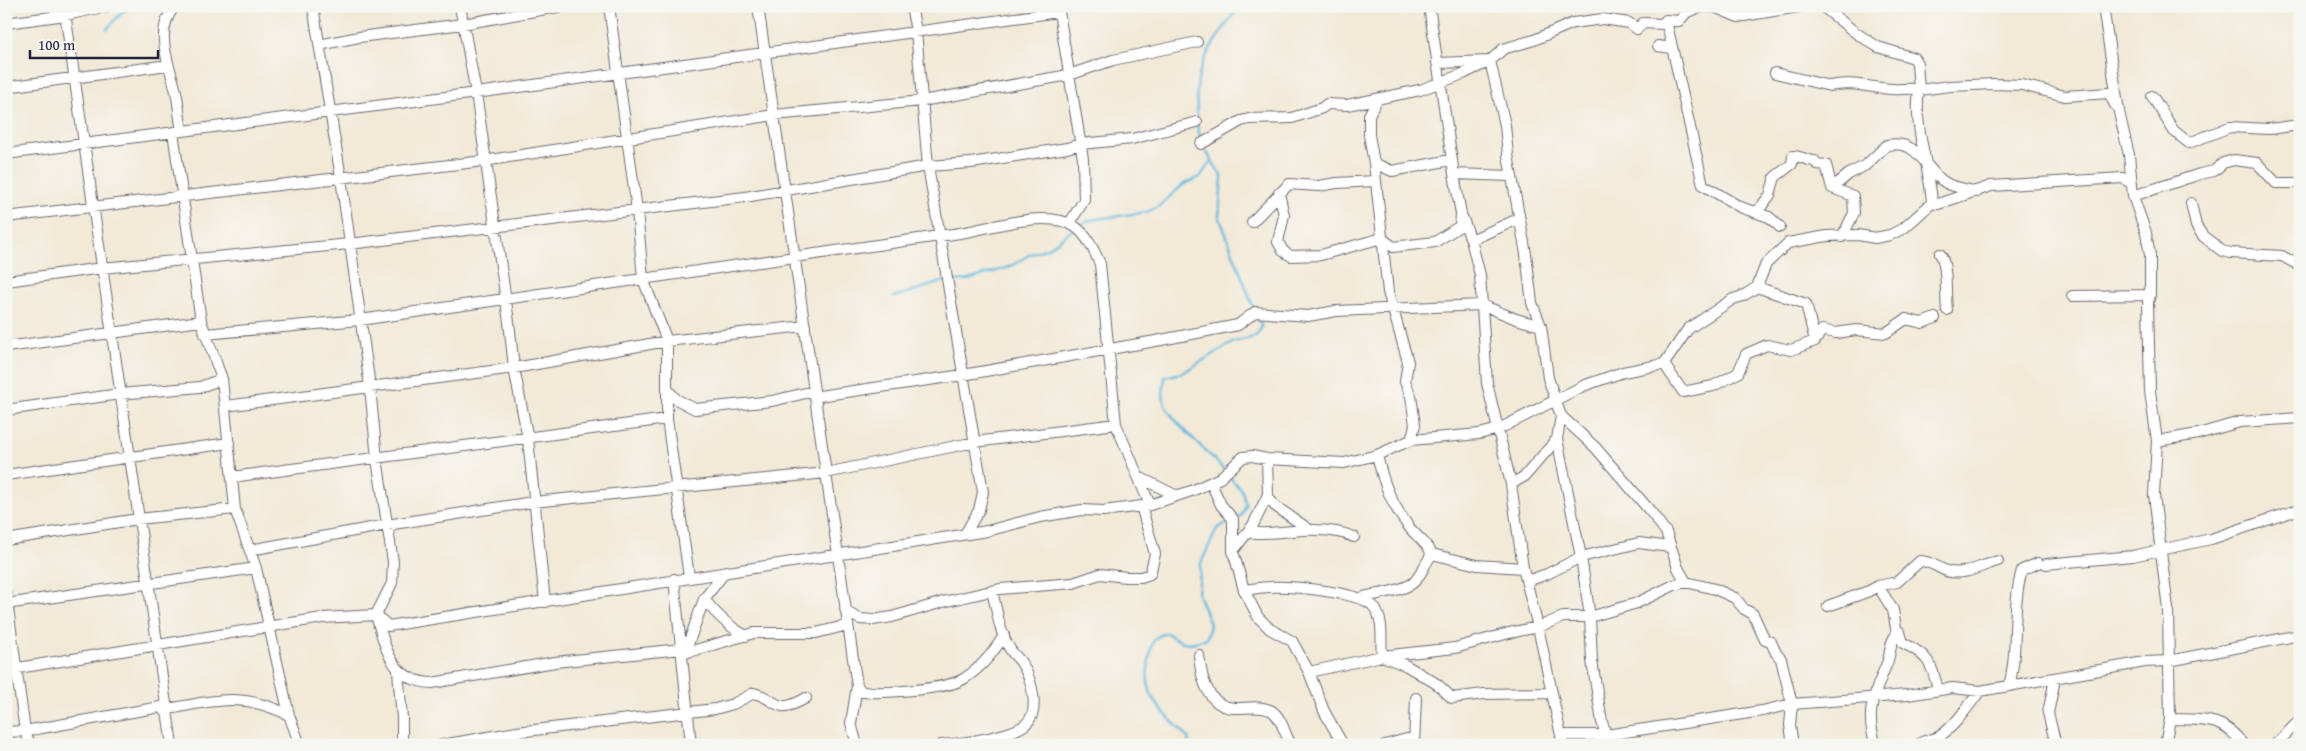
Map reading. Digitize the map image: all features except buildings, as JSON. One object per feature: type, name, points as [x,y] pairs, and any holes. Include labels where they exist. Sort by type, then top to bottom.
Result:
[{"type":"street","points":[[6,23],[65,10],[108,6]]},
{"type":"street","points":[[176,6],[166,19],[164,37],[168,66],[177,93],[177,131],[182,197],[201,321],[222,379],[235,509],[256,568],[289,715],[300,745]]},
{"type":"street","points":[[313,6],[341,178],[370,387],[377,459],[394,562],[392,583],[376,615],[385,644],[398,671],[402,745]]},
{"type":"street","points":[[460,6],[476,93],[514,368],[528,439],[533,502],[545,602]]},
{"type":"street","points":[[320,45],[359,37],[463,24],[563,6]]},
{"type":"street","points":[[609,6],[637,210],[643,279],[668,341],[667,419],[689,576]]},
{"type":"street","points":[[758,6],[857,686],[851,723],[856,745]]},
{"type":"street","points":[[911,6],[916,31],[928,166],[983,492],[980,510],[965,534]]},
{"type":"street","points":[[1429,6],[1461,214],[1471,240],[1480,276],[1487,383],[1511,484],[1523,568],[1538,627],[1562,740],[1762,711],[1792,704],[1907,695],[1953,688],[1980,691],[2145,662],[2169,660],[2300,635]]},
{"type":"street","points":[[1201,144],[1241,121],[1292,118],[1322,108],[1327,104],[1336,106],[1376,100],[1420,90],[1463,74],[1490,61],[1503,49],[1534,40],[1574,23],[1604,19],[1629,23],[1637,29],[1643,23],[1663,24],[1666,20],[1679,21],[1688,12],[1702,7],[1714,7],[1738,17],[1804,6]]},
{"type":"street","points":[[1822,6],[1856,33],[1878,47],[1914,58],[1917,63],[1918,99],[1925,164],[1932,203]]},
{"type":"street","points":[[2103,6],[2118,112],[2129,155],[2133,196],[2146,233],[2150,255],[2150,295],[2148,302],[2150,392],[2157,441],[2154,495],[2168,609],[2170,719],[2165,745]]},
{"type":"street","points":[[6,154],[476,93],[765,53],[1058,9],[1081,144],[1084,200],[1069,224]]},
{"type":"street","points":[[65,10],[138,520],[158,645],[165,708],[172,745]]},
{"type":"street","points":[[1666,20],[1703,185],[1740,207],[1769,217],[1780,228]]},
{"type":"street","points":[[6,217],[484,161],[774,115],[922,101],[1069,75],[1113,60],[1197,42]]},
{"type":"street","points":[[1658,46],[1671,48]]},
{"type":"street","points":[[1437,63],[1490,61]]},
{"type":"street","points":[[1490,61],[1505,125],[1511,176],[1526,254],[1532,302],[1541,326],[1548,378],[1555,401],[1561,416],[1595,447],[1666,532],[1670,547],[1686,582]]},
{"type":"street","points":[[6,88],[168,66]]},
{"type":"street","points":[[1775,73],[1830,86],[1838,84],[1919,90],[1950,86],[1994,84],[2022,85],[2065,96],[2109,93],[2118,112]]},
{"type":"street","points":[[2152,96],[2174,131],[2189,143],[2230,127],[2269,129],[2300,125]]},
{"type":"street","points":[[1376,100],[1368,123],[1392,309],[1408,362],[1405,382],[1411,396],[1415,425],[1411,440]]},
{"type":"street","points":[[6,281],[102,268],[350,244],[745,197],[928,166],[1017,156],[1081,144],[1132,139],[1196,122]]},
{"type":"street","points":[[1832,188],[1849,174],[1866,165],[1887,145],[1904,145],[1918,152],[1925,164],[1946,183],[1978,192]]},
{"type":"street","points":[[1757,212],[1770,195],[1775,177],[1790,166],[1793,156],[1800,156],[1808,161],[1816,161],[1817,164],[1826,165],[1832,188]]},
{"type":"street","points":[[1374,163],[1392,171],[1452,160]]},
{"type":"street","points":[[2133,196],[2200,174],[2214,172],[2223,163],[2234,160],[2257,162],[2276,183],[2300,183]]},
{"type":"street","points":[[1454,174],[1511,176]]},
{"type":"street","points":[[1932,203],[1938,204],[1955,197],[1978,192],[1991,186],[2123,178],[2132,184]]},
{"type":"street","points":[[1252,222],[1285,186],[1293,183],[1318,186],[1375,181]]},
{"type":"street","points":[[1832,188],[1853,196],[1854,213],[1842,237]]},
{"type":"street","points":[[1278,194],[1284,215],[1278,242],[1283,251],[1291,256],[1321,255],[1382,238]]},
{"type":"street","points":[[6,670],[322,618],[376,615],[388,626],[545,602],[689,576],[965,534],[1082,510],[1103,511],[1145,506],[1178,496],[1210,482],[1226,473],[1243,458],[1252,456],[1266,459],[1344,463],[1377,455],[1411,440],[1460,437],[1499,429],[1583,386],[1623,372],[1664,364],[1688,329],[1733,299],[1743,296],[1757,286],[1766,264],[1788,243],[1827,236],[1842,237],[1858,234],[1875,238],[1890,235],[1904,228],[1932,203]]},
{"type":"street","points":[[2191,203],[2196,226],[2199,231],[2222,251],[2282,256],[2300,266]]},
{"type":"street","points":[[1382,238],[1394,247],[1436,242],[1460,226],[1461,214]]},
{"type":"street","points":[[1471,240],[1511,220],[1518,219]]},
{"type":"street","points":[[205,334],[360,320],[506,300],[794,255],[940,236],[1022,221],[1061,220],[1076,227],[1094,248],[1100,264],[1116,424],[1139,477],[1155,554],[1150,574],[1134,577],[1100,574],[1073,583],[1023,586],[992,591],[892,617],[873,620],[860,619],[846,612],[844,600]]},
{"type":"street","points":[[1940,254],[1946,270],[1944,289],[1947,310]]},
{"type":"street","points":[[1757,286],[1806,304],[1815,341]]},
{"type":"street","points":[[2072,296],[2150,295]]},
{"type":"street","points":[[668,390],[676,399],[695,409],[963,375],[1238,325],[1255,312],[1308,316],[1336,311],[1482,305],[1516,319],[1541,326]]},
{"type":"street","points":[[1664,364],[1683,392],[1713,386],[1738,373],[1746,354],[1758,347],[1767,345],[1791,350],[1815,341],[1822,330],[1836,333],[1856,330],[1886,333],[1906,319],[1922,323],[1935,318]]},
{"type":"street","points":[[6,347],[201,321]]},
{"type":"street","points":[[226,406],[514,368],[668,341],[805,326]]},
{"type":"street","points":[[6,410],[120,394],[200,387],[222,379]]},
{"type":"street","points":[[1561,416],[1557,439],[1581,557],[1590,617],[1592,660],[1602,722],[1606,735]]},
{"type":"street","points":[[2157,441],[2198,434],[2240,422],[2300,418]]},
{"type":"street","points":[[232,477],[667,419]]},
{"type":"street","points":[[250,550],[387,525],[533,502],[826,473],[975,442],[1116,424]]},
{"type":"street","points":[[1511,484],[1525,476],[1557,439]]},
{"type":"street","points":[[6,475],[229,444]]},
{"type":"street","points":[[1377,455],[1386,490],[1410,527],[1425,541],[1432,554],[1477,565],[1523,568]]},
{"type":"street","points":[[1266,459],[1268,496],[1275,506],[1310,530]]},
{"type":"street","points":[[1139,477],[1178,496]]},
{"type":"street","points":[[1210,482],[1221,505],[1233,519],[1233,551],[1244,590],[1258,617],[1270,628],[1292,641],[1309,672],[1324,711],[1344,745]]},
{"type":"street","points":[[1233,551],[1248,532],[1268,496]]},
{"type":"street","points":[[6,540],[138,520],[235,509]]},
{"type":"street","points":[[2009,686],[2015,653],[2017,588],[2022,570],[2042,563],[2133,556],[2249,528],[2300,509]]},
{"type":"street","points":[[1248,532],[1260,534],[1310,530],[1344,533],[1354,537]]},
{"type":"street","points":[[1527,580],[1547,574],[1581,557],[1639,542],[1670,547]]},
{"type":"street","points":[[1360,598],[1377,592],[1394,591],[1414,582],[1432,554]]},
{"type":"street","points":[[1828,606],[1852,596],[1869,592],[1878,586],[1897,582],[1920,561],[1938,565],[1948,572],[1972,571],[1998,561]]},
{"type":"street","points":[[30,745],[25,731],[18,668],[7,601],[149,584],[256,568]]},
{"type":"street","points":[[683,653],[704,599],[726,571]]},
{"type":"street","points":[[674,579],[691,745]]},
{"type":"street","points":[[1309,672],[1382,656],[1455,648],[1509,632],[1538,627],[1563,617],[1590,617],[1637,603],[1674,585],[1686,582],[1715,589],[1734,598],[1744,609],[1753,614],[1765,640],[1771,642],[1781,659],[1792,704],[1790,725],[1794,745]]},
{"type":"street","points":[[1876,745],[1870,727],[1872,698],[1887,663],[1893,638],[1897,634],[1893,610],[1878,586]]},
{"type":"street","points":[[1244,590],[1270,587],[1297,588],[1332,592],[1360,598],[1374,607],[1383,629],[1382,656]]},
{"type":"street","points":[[941,745],[979,740],[1015,731],[1026,724],[1032,717],[1033,709],[1029,680],[1022,663],[1010,650],[992,591]]},
{"type":"street","points":[[704,599],[715,614],[729,627],[746,636]]},
{"type":"street","points":[[398,671],[418,682],[432,683],[555,662],[683,653],[746,636],[772,632],[789,634],[816,633],[848,625]]},
{"type":"street","points":[[1900,632],[1903,643],[1920,651],[1928,660],[1934,672],[1938,690]]},
{"type":"street","points":[[857,686],[862,692],[884,693],[937,686],[964,679],[984,663],[1004,635]]},
{"type":"street","points":[[1199,654],[1201,674],[1210,695],[1220,705],[1235,709],[1252,707],[1271,710],[1278,718],[1291,745]]},
{"type":"street","points":[[1382,656],[1407,666],[1437,684],[1452,698],[1484,694],[1552,693]]},
{"type":"street","points":[[2055,679],[2048,713],[2056,745]]},
{"type":"street","points":[[1918,745],[1921,742],[1941,736],[1980,691]]},
{"type":"street","points":[[442,745],[517,732],[688,714],[733,704],[754,693],[766,696],[776,705],[787,707],[806,698]]},
{"type":"street","points":[[1385,745],[1414,741],[1416,698]]},
{"type":"street","points":[[6,732],[25,731],[165,708],[234,699],[261,702],[289,715]]},
{"type":"street","points":[[2170,719],[2195,720],[2227,726],[2243,745]]},
{"type":"street","points":[[2275,745],[2300,720]]},
{"type":"street","points":[[1598,745],[1606,735]]},
{"type":"street","points":[[898,745],[905,745]]},
{"type":"waterway","points":[[107,29],[122,12],[136,6]]},
{"type":"waterway","points":[[1197,119],[1197,85],[1202,65],[1214,42],[1240,6]]},
{"type":"waterway","points":[[1197,124],[1201,141]]},
{"type":"waterway","points":[[1203,146],[1222,177],[1219,216],[1254,309]]},
{"type":"waterway","points":[[1079,226],[1090,220],[1147,212],[1159,206],[1184,184],[1200,177],[1212,160]]},
{"type":"waterway","points":[[950,281],[968,280],[1009,267],[1029,255],[1050,247],[1072,230]]},
{"type":"waterway","points":[[894,297],[945,281]]},
{"type":"waterway","points":[[1224,470],[1170,413],[1163,398],[1165,377],[1182,373],[1234,342],[1255,337],[1262,327],[1257,316]]},
{"type":"waterway","points":[[1227,474],[1242,491],[1246,505],[1241,516],[1236,518]]},
{"type":"waterway","points":[[1189,745],[1188,738],[1161,710],[1151,692],[1148,682],[1151,650],[1156,638],[1162,634],[1167,633],[1177,640],[1186,643],[1207,638],[1210,624],[1198,594],[1201,563],[1217,529],[1231,520]]}]
